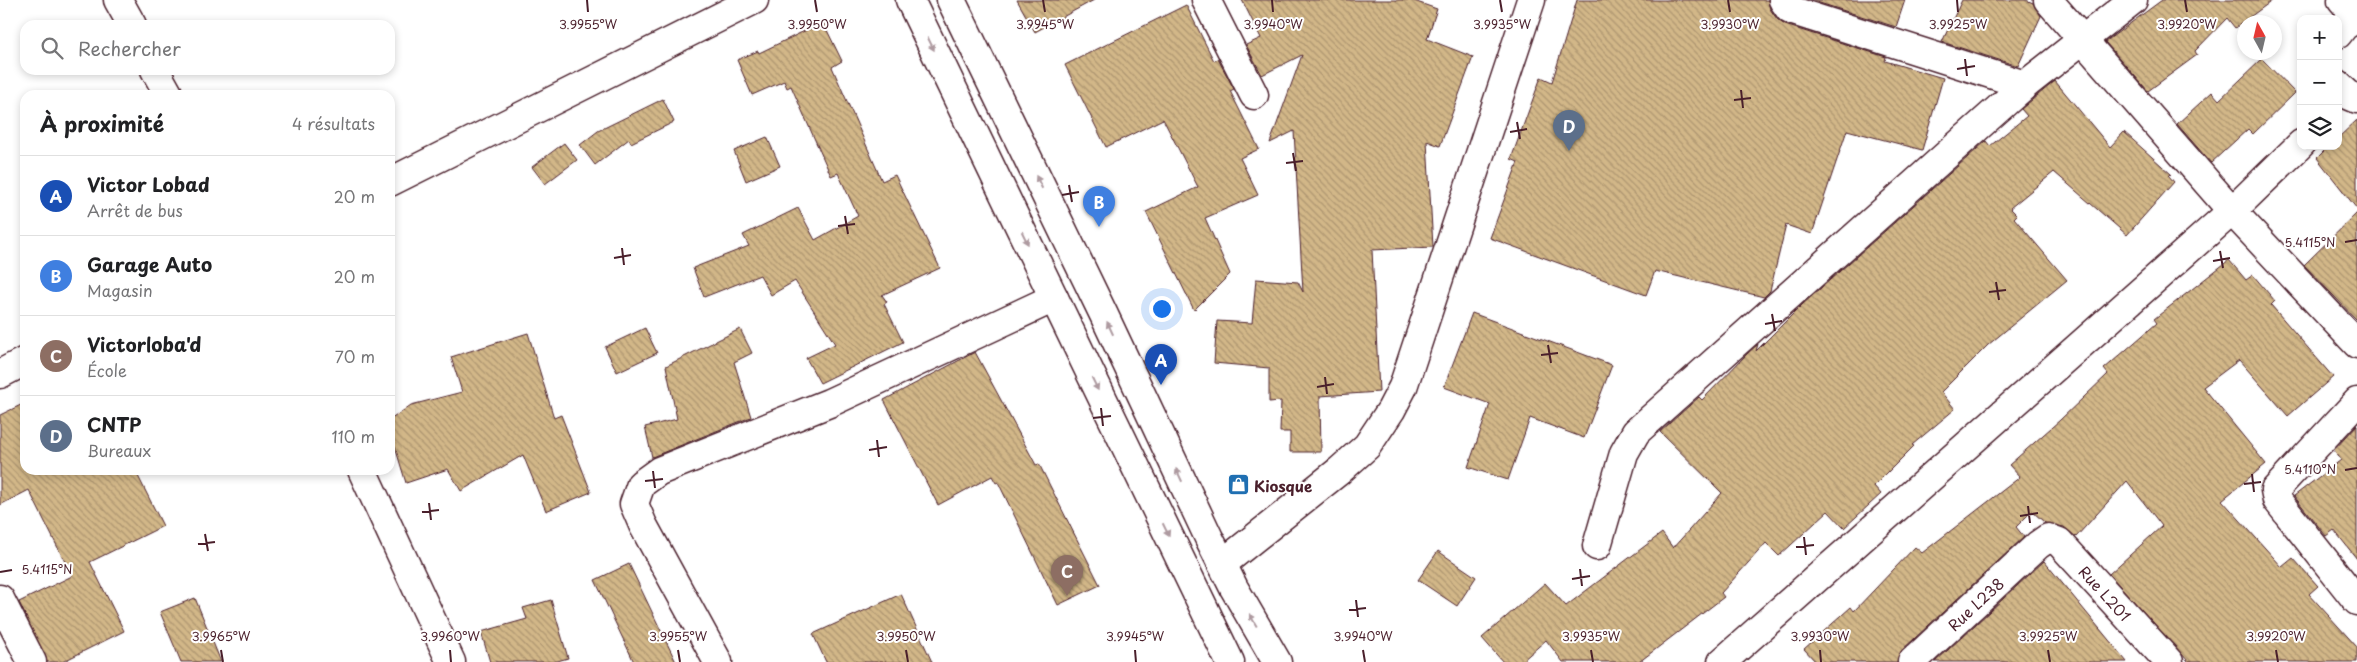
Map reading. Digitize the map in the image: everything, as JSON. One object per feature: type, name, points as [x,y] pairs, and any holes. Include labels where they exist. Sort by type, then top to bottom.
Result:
[{"type":"street","points":[[118,0],[129,20]]},
{"type":"street","points":[[395,180],[754,0]]},
{"type":"street","points":[[910,0],[1230,662]]},
{"type":"street","points":[[951,0],[1222,564],[1277,662]]},
{"type":"street","points":[[1206,0],[1254,95]]},
{"type":"street","points":[[1222,564],[1367,446],[1403,387],[1531,0]]},
{"type":"street","points":[[1783,0],[1790,10],[2025,85]]},
{"type":"street","points":[[2048,0],[2084,39],[2232,211],[2357,344]]},
{"type":"street","points":[[1597,546],[1624,453],[1636,432],[2025,85],[2133,0]]},
{"type":"street","points":[[2342,0],[2357,17],[2342,29]]},
{"type":"street","points":[[158,75],[166,90]]},
{"type":"street","points":[[1722,662],[2232,211],[2297,148]]},
{"type":"street","points":[[718,662],[634,504],[642,484],[659,471],[829,403],[1054,298]]},
{"type":"street","points":[[0,374],[20,364]]},
{"type":"street","points":[[2357,402],[2275,490],[2277,500],[2357,601]]},
{"type":"street","points":[[364,475],[452,662]]},
{"type":"street","name":"Rue L201","points":[[2038,545],[2048,538],[2059,542],[2169,662]]},
{"type":"street","name":"Rue L238","points":[[1912,662],[2038,545]]},
{"type":"street","points":[[0,599],[32,662]]},
{"type":"building","points":[[1017,0],[1094,0],[1035,32]]},
{"type":"building","points":[[1242,0],[1411,0],[1437,9],[1427,39],[1473,57],[1440,146],[1427,141],[1433,247],[1372,250],[1379,392],[1320,396],[1321,452],[1290,452],[1290,432],[1280,432],[1281,401],[1269,402],[1269,368],[1214,363],[1217,321],[1252,323],[1256,279],[1298,282],[1303,292],[1294,131],[1270,143],[1302,55],[1262,75],[1246,45],[1261,38]]},
{"type":"building","points":[[1577,0],[1768,0],[1770,9],[1777,19],[1785,25],[1886,57],[1885,61],[1943,78],[1922,150],[1847,130],[1812,234],[1786,225],[1770,291],[1764,297],[1655,271],[1646,295],[1490,238],[1518,162],[1511,159],[1541,77],[1552,82]]},
{"type":"building","points":[[1810,0],[1905,0],[1896,27]]},
{"type":"building","points":[[1962,0],[2026,0],[2033,3],[2041,16],[2018,66],[1942,42]]},
{"type":"building","points":[[2162,0],[2273,0],[2253,15],[2237,15],[2237,27],[2235,28],[2227,18],[2195,51],[2197,55],[2148,91],[2105,42]]},
{"type":"building","points":[[1186,5],[1214,61],[1218,59],[1234,89],[1230,91],[1259,149],[1240,158],[1258,195],[1205,218],[1230,274],[1194,310],[1146,212],[1198,187],[1163,119],[1106,147],[1065,65]]},
{"type":"building","points":[[823,22],[842,61],[832,67],[882,181],[895,175],[940,268],[882,295],[887,302],[884,304],[903,342],[820,383],[806,358],[835,344],[795,281],[771,295],[760,275],[704,297],[693,268],[749,246],[743,235],[798,208],[815,240],[858,216],[838,173],[831,176],[791,86],[787,88],[784,81],[752,95],[737,60],[758,51],[759,53]]},
{"type":"building","points":[[2261,60],[2295,93],[2253,134],[2248,129],[2211,163],[2177,124],[2212,92],[2219,100]]},
{"type":"building","points":[[2055,81],[2110,147],[2124,132],[2171,174],[2169,176],[2174,182],[2127,235],[2054,172],[2010,208],[2017,215],[2014,218],[2067,280],[1988,345],[1941,392],[1955,409],[1912,445],[1914,446],[1874,486],[1881,494],[1844,528],[1828,511],[1779,556],[1766,543],[1721,593],[1724,597],[1639,662],[1563,662],[1546,640],[1521,662],[1503,662],[1482,638],[1545,583],[1566,606],[1662,533],[1673,548],[1722,493],[1660,432],[1699,397],[1702,400],[1748,353],[1758,344],[1756,351],[1803,304],[1986,141],[1990,146],[2027,116],[2021,109]]},
{"type":"building","points":[[663,99],[674,122],[631,143],[629,139],[595,165],[580,145],[598,131]]},
{"type":"building","points":[[2357,120],[2357,209],[2317,158],[2325,150],[2342,150],[2342,134]]},
{"type":"building","points":[[767,137],[780,166],[746,181],[734,151]]},
{"type":"building","points":[[564,143],[577,160],[545,184],[532,167]]},
{"type":"building","points":[[2357,213],[2357,320],[2304,265]]},
{"type":"building","points":[[2229,260],[2246,280],[2253,275],[2275,301],[2271,305],[2333,377],[2288,416],[2239,360],[2203,387],[2266,464],[2222,500],[2282,567],[2293,558],[2318,586],[2309,594],[2357,647],[2357,662],[2189,662],[2109,574],[2162,526],[2127,481],[2076,537],[2064,527],[2045,523],[2032,511],[2016,527],[2024,537],[1901,651],[1897,662],[1816,662],[1804,649],[1851,607],[1854,611],[1915,547],[1922,553],[2020,477],[2009,465],[2108,374],[2104,369],[2157,323],[2154,319]]},
{"type":"building","points":[[1472,313],[1612,365],[1584,438],[1530,418],[1508,480],[1468,467],[1490,404],[1444,387]]},
{"type":"building","points":[[645,328],[657,353],[617,372],[605,347]]},
{"type":"building","points":[[740,329],[752,353],[734,362],[751,417],[652,457],[645,427],[677,419],[666,366]]},
{"type":"building","points":[[528,333],[554,418],[561,415],[591,492],[546,511],[523,455],[461,491],[448,469],[406,483],[395,447],[395,416],[411,405],[462,392],[451,357]]},
{"type":"building","points":[[975,352],[1036,465],[1039,464],[1100,585],[1058,605],[998,482],[996,483],[992,476],[938,505],[884,400]]},
{"type":"building","points":[[20,405],[20,475],[138,475],[163,526],[90,562],[124,631],[62,662],[47,662],[19,602],[72,576],[29,490],[0,505],[0,415]]},
{"type":"building","points":[[2357,425],[2357,559],[2334,530],[2326,536],[2294,496],[2341,460],[2334,450]]},
{"type":"building","points":[[1438,551],[1476,577],[1457,606],[1418,580]]},
{"type":"building","points":[[2044,561],[2127,662],[1935,662]]},
{"type":"building","points":[[629,564],[676,662],[634,662],[595,580]]},
{"type":"building","points":[[901,594],[932,662],[826,662],[813,634]]},
{"type":"building","points":[[195,598],[221,662],[181,662],[160,612]]},
{"type":"building","points":[[551,600],[568,658],[554,662],[490,662],[481,632],[527,619],[523,608]]},
{"type":"place","name":"CNTP","points":[[1569,151]]},
{"type":"place","name":"Garage Auto","points":[[1099,227]]},
{"type":"place","name":"Victor Lobad","points":[[1161,385]]},
{"type":"place","name":"Kiosque","points":[[1238,485]]},
{"type":"place","name":"Victorloba'd","points":[[1067,596]]}]
